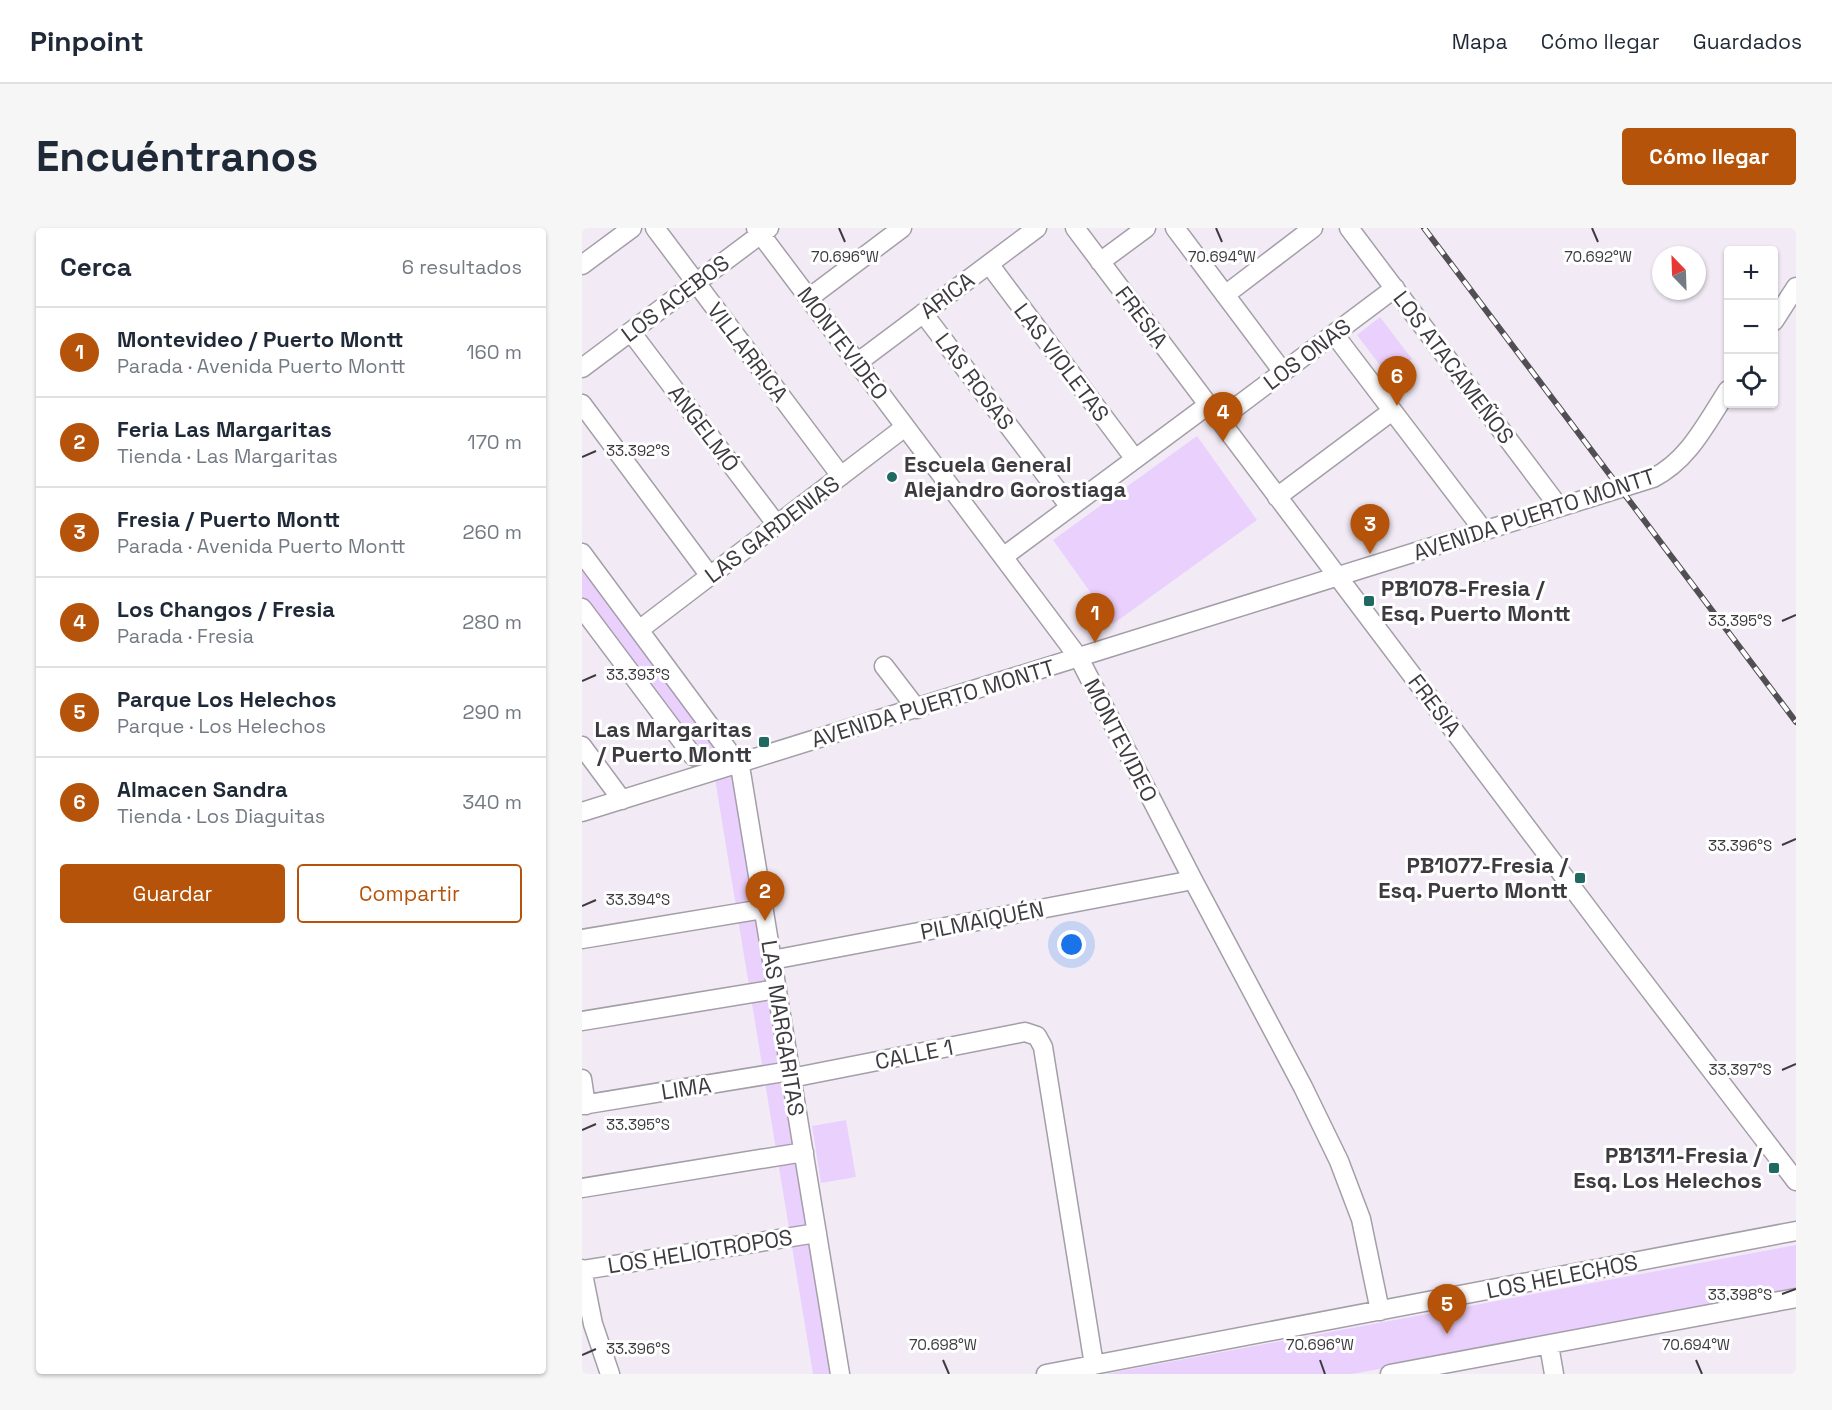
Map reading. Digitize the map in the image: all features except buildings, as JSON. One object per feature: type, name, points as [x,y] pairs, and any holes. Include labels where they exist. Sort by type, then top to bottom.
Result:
[{"type":"street","points":[[582,266],[632,228]]},
{"type":"street","name":"VILLARRICA","points":[[655,228],[841,476]]},
{"type":"street","points":[[809,298],[902,228]]},
{"type":"street","name":"ARICA","points":[[857,363],[1037,228]]},
{"type":"street","name":"FRESIA","points":[[1075,228],[1796,1181]]},
{"type":"street","points":[[1100,262],[1146,228]]},
{"type":"street","points":[[1175,228],[1283,372]]},
{"type":"street","points":[[1225,295],[1313,228]]},
{"type":"street","name":"LOS ATACAMEÑOS","points":[[1349,228],[1559,507]]},
{"type":"street","name":"LOS ACEBOS","points":[[582,368],[762,230]]},
{"type":"street","name":"MONTEVIDEO","points":[[762,230],[857,363],[1079,658],[1339,1161],[1361,1219],[1380,1311]]},
{"type":"street","name":"LAS VIOLETAS","points":[[988,264],[1135,459]]},
{"type":"street","points":[[1778,314],[1796,287]]},
{"type":"street","name":"LOS ONAS","points":[[1219,420],[1395,288]]},
{"type":"street","name":"LAS ROSAS","points":[[923,313],[1070,507]]},
{"type":"street","name":"ANGELMÓ","points":[[631,332],[777,525]]},
{"type":"street","points":[[1334,334],[1484,531]]},
{"type":"street","name":"AVENIDA PUERTO MONTT","points":[[582,812],[1621,489],[1664,472],[1679,460],[1694,442],[1724,396]]},
{"type":"street","points":[[582,404],[710,576]]},
{"type":"street","points":[[1003,557],[1208,405]]},
{"type":"street","points":[[1277,497],[1392,411]]},
{"type":"street","name":"LAS GARDENIAS","points":[[639,630],[905,427]]},
{"type":"street","name":"LAS MARGARITAS","points":[[584,562],[639,630],[737,764],[744,782],[840,1374]]},
{"type":"street","points":[[582,608],[693,756]]},
{"type":"street","points":[[884,666],[917,709]]},
{"type":"street","points":[[582,746],[622,800]]},
{"type":"street","name":"PILMAIQUÉN","points":[[772,960],[1193,880]]},
{"type":"street","points":[[582,939],[763,909]]},
{"type":"street","points":[[582,1021],[777,989]]},
{"type":"street","name":"CALLE 1","points":[[791,1075],[1025,1032],[1037,1036],[1043,1047],[1094,1365]]},
{"type":"street","name":"LIMA","points":[[584,1105],[791,1075]]},
{"type":"street","points":[[582,1079],[584,1105]]},
{"type":"street","points":[[582,1188],[804,1152]]},
{"type":"street","name":"LOS HELECHOS","points":[[1046,1374],[1796,1231]]},
{"type":"street","name":"LOS HELIOTROPOS","points":[[583,1269],[817,1233]]},
{"type":"street","points":[[583,1269],[593,1324],[610,1374]]},
{"type":"street","points":[[1390,1374],[1466,1367],[1549,1345],[1796,1298]]},
{"type":"street","points":[[1549,1345],[1554,1374]]},
{"type":"shaded area","points":[[1380,317],[1412,359],[1389,377],[1357,335]]},
{"type":"shaded area","points":[[1197,436],[1257,520],[1113,624],[1053,540]]},
{"type":"shaded area","points":[[582,566],[723,755],[703,761],[582,598]]},
{"type":"shaded area","points":[[733,775],[835,1374],[813,1374],[715,779]]},
{"type":"shaded area","points":[[846,1120],[856,1177],[821,1183],[812,1126]]},
{"type":"shaded area","points":[[1796,1245],[1796,1293],[1352,1374],[1105,1374]]},
{"type":"railway","points":[[1424,228],[1796,722]]},
{"type":"place","name":"Almacen Sandra","points":[[1397,406]]},
{"type":"place","name":"Los Changos / Fresia","points":[[1223,442]]},
{"type":"place","name":"Escuela General Alejandro Gorostiaga","points":[[892,477]]},
{"type":"place","name":"Fresia / Puerto Montt","points":[[1370,554]]},
{"type":"place","name":"PB1078-Fresia / Esq. Puerto Montt","points":[[1369,601]]},
{"type":"place","name":"Montevideo / Puerto Montt","points":[[1095,643]]},
{"type":"place","name":"Las Margaritas / Puerto Montt","points":[[764,742]]},
{"type":"place","name":"PB1077-Fresia / Esq. Puerto Montt","points":[[1580,878]]},
{"type":"place","name":"Feria Las Margaritas","points":[[765,921]]},
{"type":"place","name":"PB1311-Fresia / Esq. Los Helechos","points":[[1774,1168]]},
{"type":"place","name":"Parque Los Helechos","points":[[1447,1334]]}]
